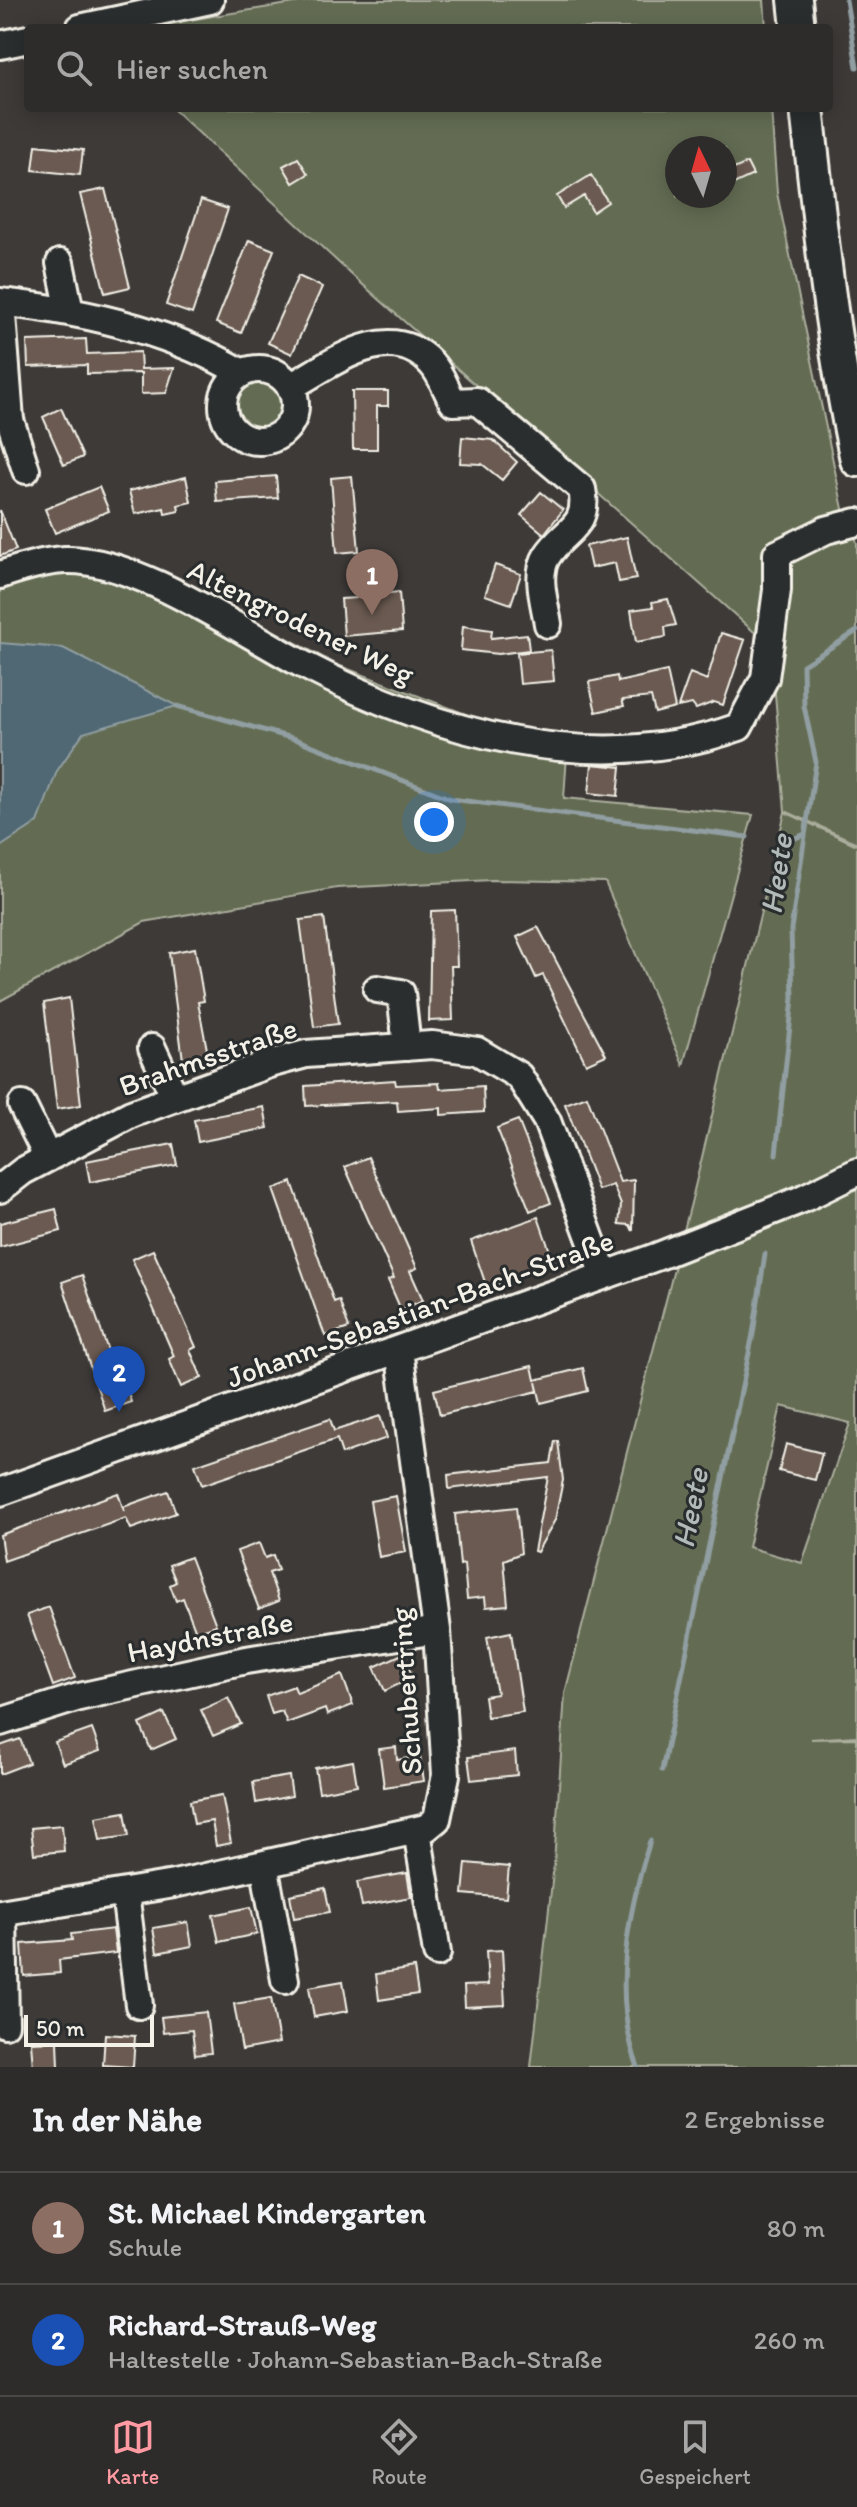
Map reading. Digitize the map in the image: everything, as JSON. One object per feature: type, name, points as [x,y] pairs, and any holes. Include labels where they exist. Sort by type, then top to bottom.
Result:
[{"type":"main road","points":[[795,0],[798,24]]},
{"type":"main road","points":[[807,112],[837,368],[857,460]]},
{"type":"street","points":[[99,24],[210,0]]},
{"type":"street","points":[[0,45],[24,40]]},
{"type":"street","points":[[60,263],[70,312]]},
{"type":"street","points":[[26,470],[10,420],[0,302],[117,322],[222,361],[242,373]]},
{"type":"street","points":[[290,387],[357,350],[377,343],[394,343],[417,351],[433,365],[453,402],[477,401],[582,489],[585,504],[581,521],[546,558],[541,580],[548,624]]},
{"type":"street","points":[[252,370],[274,372],[290,387],[295,409],[285,430],[267,441],[246,439],[229,426],[222,403],[225,391],[242,373],[252,370]]},
{"type":"street","name":"Altengrodener Weg","points":[[0,575],[67,560],[108,565],[177,596],[365,695],[423,717],[529,746],[646,749],[706,739],[739,727],[765,678],[777,590],[777,554],[826,530],[857,522]]},
{"type":"street","points":[[377,989],[401,993],[407,1047]]},
{"type":"street","name":"Brahmsstraße","points":[[0,1189],[48,1158],[131,1114],[306,1054],[432,1045],[477,1051],[519,1076],[547,1121],[604,1275]]},
{"type":"street","points":[[152,1048],[175,1098]]},
{"type":"street","points":[[22,1105],[48,1158]]},
{"type":"street","name":"Johann-Sebastian-Bach-Straße","points":[[0,1492],[604,1275],[800,1200],[857,1172]]},
{"type":"street","name":"Schubertring","points":[[399,1350],[437,1630],[446,1775],[437,1819],[417,1831]]},
{"type":"street","name":"Haydnstraße","points":[[0,1722],[79,1697],[246,1660],[437,1630]]},
{"type":"street","points":[[5,2024],[2,1913],[125,1893],[417,1831],[437,1953]]},
{"type":"street","points":[[264,1864],[285,1980]]},
{"type":"street","points":[[125,1893],[139,2005]]},
{"type":"green space","points":[[313,0],[764,0],[766,24],[164,24]]},
{"type":"green space","points":[[176,112],[771,112],[777,193],[847,528],[852,527],[857,543],[857,843],[785,811],[771,647],[353,276]]},
{"type":"green space","points":[[260,383],[269,384],[277,390],[283,398],[283,416],[277,424],[269,430],[260,431],[251,430],[243,424],[237,416],[236,407],[237,398],[243,390],[251,384]]},
{"type":"green space","points":[[83,551],[166,572],[335,664],[531,739],[568,740],[564,798],[753,815],[683,1065],[605,882],[492,880],[337,888],[144,922],[0,1001],[0,569]]},
{"type":"green space","points":[[785,812],[857,845],[857,1736],[811,1739],[857,1738],[857,2067],[531,2067],[554,1864],[565,1693],[691,1203]],"holes":[[[781,1406],[850,1423],[802,1563],[748,1547]]]},
{"type":"water","points":[[0,643],[63,648],[177,706],[83,733],[57,771],[38,822],[0,847]]},
{"type":"building","points":[[36,145],[83,150],[80,175],[33,170]]},
{"type":"building","points":[[298,158],[308,174],[293,183],[283,166]]},
{"type":"building","points":[[747,163],[753,175],[737,182],[737,168]]},
{"type":"building","points":[[591,175],[608,202],[593,212],[584,196],[564,208],[557,196]]},
{"type":"building","points":[[105,189],[130,287],[105,293],[80,194]]},
{"type":"building","points":[[201,200],[228,209],[192,314],[166,305]]},
{"type":"building","points":[[249,240],[274,250],[241,333],[216,323]]},
{"type":"building","points":[[298,276],[322,287],[292,354],[268,343]]},
{"type":"building","points":[[86,339],[87,354],[140,352],[141,369],[174,368],[166,393],[141,394],[141,373],[87,374],[87,365],[28,367],[27,341]]},
{"type":"building","points":[[352,391],[388,391],[388,406],[377,406],[377,449],[353,449]]},
{"type":"building","points":[[61,408],[83,457],[64,465],[43,417]]},
{"type":"building","points":[[462,437],[493,440],[517,462],[502,480],[482,464],[460,463]]},
{"type":"building","points":[[276,476],[278,498],[217,502],[215,481]]},
{"type":"building","points":[[352,476],[359,551],[337,553],[331,478]]},
{"type":"building","points":[[186,477],[191,502],[178,505],[179,511],[165,514],[164,508],[135,514],[129,491]]},
{"type":"building","points":[[99,487],[109,511],[55,533],[45,509]]},
{"type":"building","points":[[541,492],[563,510],[544,534],[521,515]]},
{"type":"building","points":[[0,510],[16,550],[0,556]]},
{"type":"building","points":[[627,537],[636,579],[619,582],[615,563],[591,568],[586,546]]},
{"type":"building","points":[[495,565],[521,574],[511,604],[485,595]]},
{"type":"building","points":[[378,568],[380,594],[399,592],[402,631],[344,636],[341,599],[356,598],[354,570]]},
{"type":"building","points":[[668,599],[676,625],[665,627],[666,637],[636,642],[631,610],[653,607],[652,602]]},
{"type":"building","points":[[463,626],[492,630],[491,638],[527,634],[529,650],[498,654],[461,650]]},
{"type":"building","points":[[721,633],[745,640],[723,705],[714,702],[696,709],[692,704],[678,707],[690,673],[707,680]]},
{"type":"building","points":[[551,650],[554,681],[520,684],[517,653]]},
{"type":"building","points":[[667,671],[675,708],[655,713],[651,697],[622,700],[624,706],[596,712],[589,682],[617,676],[618,682]]},
{"type":"building","points":[[592,764],[621,767],[618,796],[589,793]]},
{"type":"building","points":[[455,910],[457,966],[451,966],[453,1020],[429,1021],[431,911]]},
{"type":"building","points":[[324,917],[338,1024],[314,1027],[300,920]]},
{"type":"building","points":[[538,927],[606,1055],[586,1064],[543,975],[536,978],[517,937]]},
{"type":"building","points":[[195,948],[204,1001],[198,1002],[208,1055],[183,1060],[169,953]]},
{"type":"building","points":[[69,998],[81,1105],[57,1109],[44,1003]]},
{"type":"building","points":[[395,1080],[396,1085],[439,1083],[440,1089],[483,1086],[484,1112],[441,1115],[441,1108],[398,1111],[397,1101],[306,1106],[305,1086]]},
{"type":"building","points":[[587,1096],[620,1182],[634,1180],[633,1231],[630,1225],[619,1224],[621,1205],[613,1185],[598,1190],[565,1104]]},
{"type":"building","points":[[264,1107],[268,1128],[198,1142],[194,1120]]},
{"type":"building","points":[[518,1120],[551,1203],[530,1211],[497,1128]]},
{"type":"building","points":[[173,1144],[177,1165],[90,1182],[86,1161]]},
{"type":"building","points":[[368,1157],[417,1268],[410,1271],[423,1300],[401,1310],[388,1280],[394,1278],[345,1167]]},
{"type":"building","points":[[292,1182],[334,1302],[339,1300],[349,1328],[325,1336],[273,1189]]},
{"type":"building","points":[[56,1209],[61,1231],[0,1247],[0,1223]]},
{"type":"building","points":[[538,1217],[554,1263],[487,1288],[471,1241]]},
{"type":"building","points":[[153,1250],[196,1347],[190,1350],[202,1378],[181,1387],[169,1359],[174,1356],[132,1259]]},
{"type":"building","points":[[82,1275],[117,1377],[122,1375],[131,1402],[105,1411],[62,1282]]},
{"type":"building","points":[[532,1366],[535,1380],[583,1368],[588,1391],[541,1403],[536,1382],[538,1391],[440,1415],[434,1390]]},
{"type":"building","points":[[380,1416],[387,1438],[342,1454],[337,1439],[202,1485],[195,1465],[330,1419],[334,1431]]},
{"type":"building","points":[[555,1441],[558,1441],[563,1480],[555,1520],[537,1552],[534,1551],[548,1477],[449,1489],[448,1475],[551,1463]]},
{"type":"building","points":[[786,1444],[822,1453],[815,1480],[779,1471]]},
{"type":"building","points":[[168,1491],[176,1513],[131,1529],[126,1518],[4,1561],[0,1535],[118,1493],[124,1511],[123,1507]]},
{"type":"building","points":[[396,1496],[406,1552],[379,1557],[370,1501]]},
{"type":"building","points":[[516,1507],[521,1553],[504,1560],[508,1605],[486,1607],[485,1597],[467,1599],[455,1514]]},
{"type":"building","points":[[259,1543],[265,1558],[273,1555],[278,1570],[269,1573],[279,1601],[259,1609],[237,1551]]},
{"type":"building","points":[[190,1557],[216,1625],[196,1632],[183,1598],[176,1601],[170,1585],[176,1582],[169,1565]]},
{"type":"building","points":[[49,1607],[75,1678],[53,1686],[27,1615]]},
{"type":"building","points":[[511,1632],[523,1712],[487,1717],[484,1696],[497,1694],[487,1637]]},
{"type":"building","points":[[402,1654],[413,1677],[385,1691],[374,1667]]},
{"type":"building","points":[[342,1675],[353,1705],[327,1715],[325,1709],[287,1723],[282,1711],[272,1714],[266,1696],[294,1686],[297,1693]]},
{"type":"building","points":[[228,1698],[241,1724],[213,1736],[201,1710]]},
{"type":"building","points":[[164,1713],[176,1739],[151,1750],[140,1724]]},
{"type":"building","points":[[92,1729],[100,1751],[63,1764],[55,1742]]},
{"type":"building","points":[[20,1739],[29,1763],[0,1774],[0,1746]]},
{"type":"building","points":[[396,1747],[397,1760],[420,1756],[424,1781],[384,1787],[379,1749]]},
{"type":"building","points":[[515,1751],[517,1775],[471,1780],[468,1757]]},
{"type":"building","points":[[353,1761],[357,1785],[319,1792],[315,1768]]},
{"type":"building","points":[[289,1776],[292,1796],[256,1803],[253,1782]]},
{"type":"building","points":[[222,1795],[231,1843],[216,1846],[212,1821],[194,1824],[190,1801]]},
{"type":"building","points":[[125,1812],[129,1836],[100,1840],[96,1817]]},
{"type":"building","points":[[62,1825],[64,1851],[34,1854],[31,1828]]},
{"type":"building","points":[[466,1863],[509,1867],[506,1898],[463,1894]]},
{"type":"building","points":[[407,1873],[411,1897],[362,1906],[357,1882]]},
{"type":"building","points":[[325,1888],[330,1912],[294,1918],[290,1895]]},
{"type":"building","points":[[251,1907],[257,1934],[219,1942],[213,1915]]},
{"type":"building","points":[[188,1922],[192,1946],[157,1953],[153,1928]]},
{"type":"building","points":[[113,1929],[116,1953],[59,1960],[60,1973],[24,1976],[22,1944],[72,1940],[71,1934]]},
{"type":"building","points":[[502,1950],[505,2005],[465,2007],[464,1986],[488,1985],[486,1951]]},
{"type":"building","points":[[414,1968],[418,1994],[379,2000],[376,1974]]},
{"type":"building","points":[[343,1981],[348,2011],[314,2017],[309,1987]]},
{"type":"building","points":[[271,1998],[279,2043],[242,2050],[234,2004]]},
{"type":"building","points":[[206,2012],[211,2053],[195,2055],[192,2030],[163,2033],[161,2017]]},
{"type":"building","points":[[105,2034],[135,2036],[133,2067],[103,2065]]},
{"type":"building","points":[[58,2041],[59,2067],[33,2067],[31,2042]]},
{"type":"waterway","name":"Heete","points":[[846,0],[857,67]]},
{"type":"waterway","name":"Heete","points":[[776,1154],[793,998],[791,929],[816,762],[804,706],[803,665],[857,631]]},
{"type":"waterway","points":[[177,706],[295,739],[451,799],[747,837]]},
{"type":"waterway","points":[[791,840],[805,834]]},
{"type":"waterway","name":"Heete","points":[[662,1770],[753,1334],[765,1254]]},
{"type":"waterway","name":"Heete","points":[[638,2067],[625,2011],[624,1983],[629,1925],[650,1841]]},
{"type":"place","name":"St. Michael Kindergarten","points":[[372,615]]},
{"type":"place","name":"Richard-Strauß-Weg","points":[[119,1412]]}]
